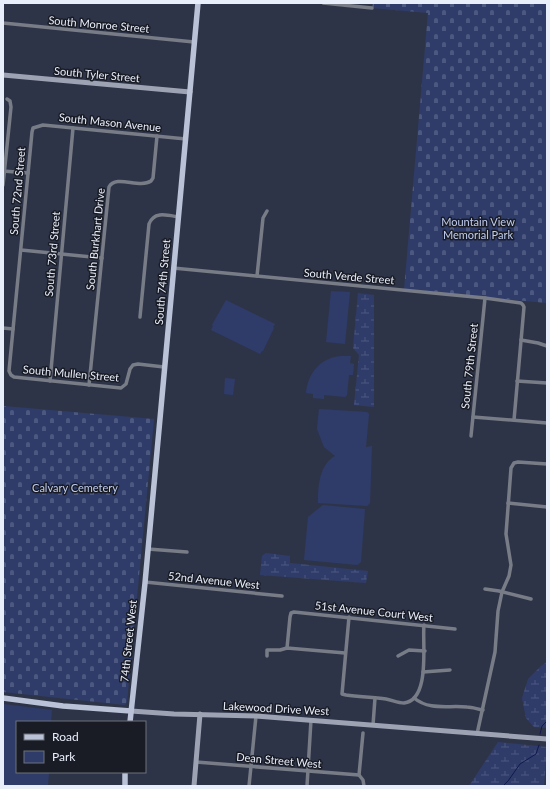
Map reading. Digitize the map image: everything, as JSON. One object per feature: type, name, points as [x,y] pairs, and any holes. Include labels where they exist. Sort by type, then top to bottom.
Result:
[{"type":"main road","name":"South 74th Street","points":[[146,562],[198,3]]},
{"type":"main road","name":"South Tyler Street","points":[[3,75],[190,92]]},
{"type":"main road","name":"74th Street West","points":[[130,721],[146,562]]},
{"type":"main road","name":"Lakewood Drive West","points":[[3,698],[63,706],[131,711],[256,716],[547,740]]},
{"type":"main road","points":[[194,786],[200,714]]},
{"type":"main road","points":[[125,773],[125,786]]},
{"type":"street","points":[[323,3],[372,8]]},
{"type":"street","name":"South Monroe Street","points":[[3,23],[194,42]]},
{"type":"street","points":[[3,186],[11,106],[7,99]]},
{"type":"street","points":[[3,120],[9,121]]},
{"type":"street","name":"South Mason Avenue","points":[[34,128],[43,125],[186,139]]},
{"type":"street","name":"South 72nd Street","points":[[11,375],[9,366],[32,132],[34,128]]},
{"type":"street","name":"South 73rd Street","points":[[50,381],[73,128]]},
{"type":"street","name":"South Burkhart Drive","points":[[89,385],[109,187],[111,184],[116,182],[145,184],[151,181],[153,178],[157,136]]},
{"type":"street","points":[[4,171],[28,172]]},
{"type":"street","points":[[257,276],[263,218],[268,211]]},
{"type":"street","points":[[140,317],[148,227],[152,217],[160,215],[178,217]]},
{"type":"street","points":[[21,250],[102,258]]},
{"type":"street","name":"South Verde Street","points":[[173,268],[485,298],[523,305],[521,340]]},
{"type":"street","name":"South 79th Street","points":[[471,436],[485,298]]},
{"type":"street","points":[[3,328],[13,329]]},
{"type":"street","points":[[514,420],[521,340],[533,341],[547,346]]},
{"type":"street","name":"South Mullen Street","points":[[11,375],[14,377],[121,388],[126,384],[130,369],[133,365],[138,364],[164,367]]},
{"type":"street","points":[[517,381],[547,384]]},
{"type":"street","points":[[473,417],[547,423]]},
{"type":"street","points":[[477,734],[495,652],[498,611],[502,592],[509,576],[511,565],[506,534],[511,468],[514,463],[520,462],[547,464]]},
{"type":"street","points":[[508,503],[547,507]]},
{"type":"street","points":[[148,549],[187,552]]},
{"type":"street","name":"52nd Avenue West","points":[[145,582],[282,596]]},
{"type":"street","points":[[484,589],[531,599]]},
{"type":"street","name":"51st Avenue Court West","points":[[287,648],[289,620],[294,612],[455,629]]},
{"type":"street","points":[[348,617],[342,694],[403,703],[414,698],[419,691],[424,672],[424,625]]},
{"type":"street","points":[[267,656],[267,650],[280,650],[287,648],[345,653]]},
{"type":"street","points":[[398,656],[409,650],[425,651]]},
{"type":"street","points":[[424,672],[450,670]]},
{"type":"street","points":[[373,725],[375,698]]},
{"type":"street","points":[[414,698],[424,704],[447,707],[467,706],[483,710]]},
{"type":"street","points":[[249,786],[256,716]]},
{"type":"street","points":[[307,786],[311,720]]},
{"type":"street","points":[[363,733],[359,775],[363,780],[364,786]]},
{"type":"street","name":"Dean Street West","points":[[196,762],[359,775]]},
{"type":"green space","name":"Mountain View Memorial Park","points":[[373,3],[547,3],[547,303],[404,290],[428,13],[372,8]]},
{"type":"green space","points":[[331,291],[350,292],[345,344],[326,342]]},
{"type":"green space","points":[[358,293],[374,295],[374,407],[354,405],[359,355],[353,348]]},
{"type":"green space","points":[[226,300],[275,324],[263,351],[260,354],[211,330],[212,325]]},
{"type":"green space","points":[[351,356],[350,363],[354,364],[353,375],[349,375],[347,395],[345,397],[324,395],[324,399],[313,398],[313,394],[306,393],[307,386],[317,367],[328,359]]},
{"type":"green space","points":[[225,378],[235,379],[233,395],[224,394]]},
{"type":"green space","name":"Calvary Cemetery","points":[[3,406],[154,419],[127,702],[125,705],[3,692]]},
{"type":"green space","points":[[319,409],[367,412],[369,414],[366,447],[372,446],[370,503],[367,506],[318,503],[320,477],[326,465],[335,456],[324,447],[317,429]]},
{"type":"green space","points":[[323,505],[365,509],[361,562],[357,565],[304,560],[308,517]]},
{"type":"green space","points":[[266,553],[290,556],[290,563],[368,571],[366,583],[260,575],[262,556]]},
{"type":"green space","points":[[547,662],[547,728],[534,727],[526,718],[522,698],[528,679]]},
{"type":"green space","points":[[3,704],[52,710],[51,721],[16,721],[16,773],[49,773],[48,786],[3,786]]},
{"type":"green space","points":[[498,742],[547,747],[544,786],[469,786]]},
{"type":"waterway","points":[[540,734],[542,726],[547,721]]},
{"type":"waterway","points":[[503,786],[520,764],[536,754],[539,745]]}]
